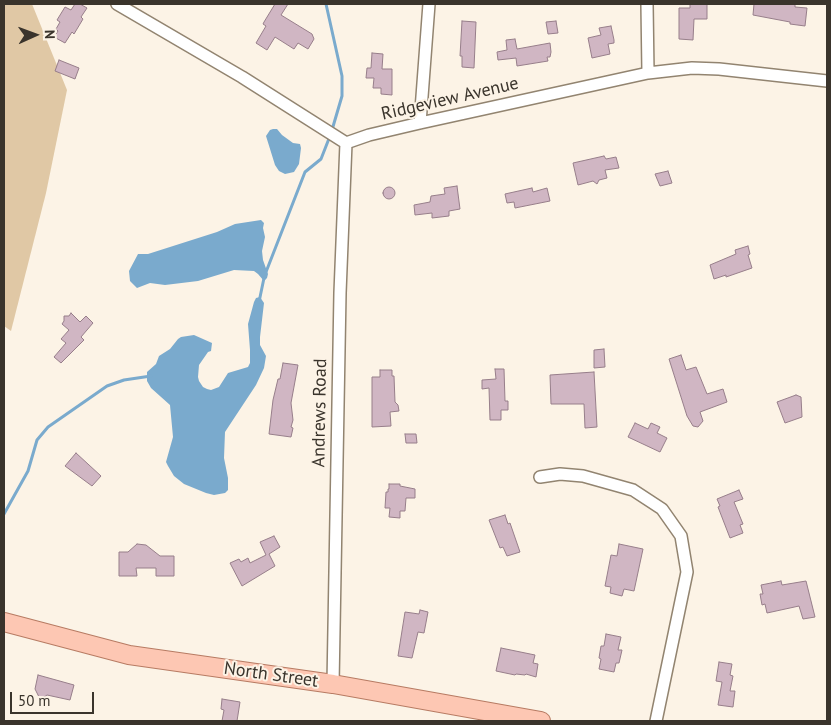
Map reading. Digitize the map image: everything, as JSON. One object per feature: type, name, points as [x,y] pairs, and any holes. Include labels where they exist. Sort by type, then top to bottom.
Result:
[{"type":"main road","name":"North Street","points":[[4,622],[128,655],[333,684],[540,721]]},
{"type":"street","points":[[117,4],[242,77],[342,140]]},
{"type":"street","points":[[420,123],[429,4]]},
{"type":"street","points":[[647,4],[648,73]]},
{"type":"street","name":"Ridgeview Avenue","points":[[342,140],[648,73],[692,68],[719,69],[827,81]]},
{"type":"street","name":"Andrews Road","points":[[333,684],[342,140]]},
{"type":"street","points":[[540,477],[560,474],[583,476],[633,490],[662,509],[681,536],[687,572],[656,721]]},
{"type":"shaded area","points":[[4,4],[32,4],[67,90],[46,193],[11,331],[4,326]]},
{"type":"water","points":[[273,129],[277,129],[293,143],[300,144],[299,164],[294,172],[285,174],[279,171],[275,165],[266,136]]},
{"type":"water","points":[[261,220],[264,223],[265,237],[262,251],[263,260],[268,274],[264,281],[254,271],[234,270],[198,281],[165,285],[150,283],[137,288],[130,281],[129,271],[138,254],[148,254],[217,232],[235,224]]},
{"type":"water","points":[[260,297],[264,303],[260,345],[266,356],[264,368],[256,385],[225,432],[224,458],[228,490],[225,493],[214,495],[206,493],[184,484],[174,476],[166,462],[173,437],[170,405],[151,388],[147,381],[147,372],[156,364],[159,356],[170,349],[178,339],[194,335],[212,343],[211,351],[208,352],[199,365],[199,381],[207,389],[211,390],[219,387],[228,373],[248,367],[250,363],[248,324],[254,302],[256,298]]},
{"type":"building","points":[[75,4],[80,4],[87,8],[74,34],[72,32],[65,43],[54,37],[60,22],[57,20],[65,7],[71,10]]},
{"type":"building","points":[[275,4],[288,4],[281,15],[312,34],[314,39],[308,49],[298,43],[294,49],[275,37],[267,50],[256,43],[266,26],[263,24]]},
{"type":"building","points":[[690,4],[707,4],[707,19],[694,19],[693,40],[679,39],[679,8],[690,8]]},
{"type":"building","points":[[754,4],[795,4],[795,7],[807,8],[805,26],[753,15]]},
{"type":"building","points":[[462,21],[476,22],[474,68],[462,67],[462,56],[460,56]]},
{"type":"building","points":[[556,21],[558,33],[548,34],[546,22]]},
{"type":"building","points":[[611,26],[614,43],[608,44],[610,54],[592,58],[588,38],[601,35],[599,28]]},
{"type":"building","points":[[515,39],[517,49],[550,43],[551,52],[550,57],[547,57],[548,61],[517,66],[516,58],[498,60],[497,52],[507,50],[506,40]]},
{"type":"building","points":[[372,53],[383,54],[382,69],[392,69],[392,95],[381,94],[381,88],[373,88],[374,78],[366,78],[367,68],[371,68]]},
{"type":"building","points":[[59,60],[79,68],[75,79],[55,71]]},
{"type":"building","points":[[604,156],[606,159],[616,157],[619,168],[605,170],[607,178],[599,180],[597,184],[593,181],[578,185],[573,163]]},
{"type":"building","points":[[668,171],[672,183],[660,186],[655,174]]},
{"type":"building","points":[[457,186],[460,209],[449,211],[449,216],[432,218],[432,213],[415,215],[414,205],[430,202],[431,196],[445,194],[444,188]]},
{"type":"building","points":[[391,187],[394,188],[394,198],[387,199],[384,198],[383,191],[384,188]]},
{"type":"building","points":[[532,188],[533,192],[547,188],[550,201],[515,208],[514,202],[507,203],[505,194]]},
{"type":"building","points":[[748,246],[750,254],[748,255],[752,268],[714,279],[710,265],[736,254],[735,250]]},
{"type":"building","points":[[71,313],[80,322],[86,316],[93,323],[81,337],[84,340],[61,363],[54,357],[66,343],[61,339],[69,330],[62,324],[64,316],[69,316]]},
{"type":"building","points":[[604,349],[605,367],[594,368],[594,350]]},
{"type":"building","points":[[681,355],[686,370],[696,367],[707,394],[723,389],[727,402],[700,412],[703,421],[698,427],[693,426],[687,416],[669,359]]},
{"type":"building","points":[[283,363],[298,365],[291,403],[293,420],[291,427],[293,428],[291,437],[269,434],[273,400]]},
{"type":"building","points":[[495,369],[504,369],[505,401],[508,401],[508,410],[501,410],[501,420],[490,420],[489,388],[482,389],[482,380],[496,379]]},
{"type":"building","points":[[380,370],[392,370],[395,402],[398,405],[399,411],[390,412],[391,426],[372,427],[372,377],[380,377]]},
{"type":"building","points":[[594,372],[597,427],[585,428],[584,404],[551,404],[550,375]]},
{"type":"building","points":[[796,395],[801,397],[802,417],[785,423],[777,402]]},
{"type":"building","points":[[635,423],[648,429],[651,423],[660,427],[657,433],[667,438],[660,452],[628,437]]},
{"type":"building","points":[[405,434],[416,434],[417,443],[406,443]]},
{"type":"building","points":[[76,453],[101,476],[92,486],[65,466]]},
{"type":"building","points":[[389,484],[400,484],[400,486],[415,489],[415,498],[406,498],[405,511],[400,511],[400,518],[389,517],[390,508],[385,508],[386,492],[388,492]]},
{"type":"building","points":[[739,490],[743,499],[734,502],[743,524],[740,525],[743,533],[730,538],[718,507],[720,506],[717,499]]},
{"type":"building","points":[[505,515],[508,524],[510,523],[520,552],[507,556],[503,547],[500,548],[489,520]]},
{"type":"building","points":[[274,536],[280,547],[269,554],[275,566],[242,586],[230,563],[239,559],[241,562],[248,558],[250,563],[266,555],[260,542]]},
{"type":"building","points":[[137,544],[146,545],[160,556],[174,556],[174,576],[156,576],[156,568],[136,568],[137,576],[119,576],[119,552],[128,552]]},
{"type":"building","points":[[619,544],[643,549],[634,591],[624,589],[622,596],[610,593],[611,587],[605,586],[611,555],[617,556]]},
{"type":"building","points":[[781,581],[782,585],[806,581],[815,617],[803,619],[799,606],[767,613],[765,604],[762,605],[760,594],[763,594],[761,585]]},
{"type":"building","points":[[420,610],[428,612],[424,633],[418,632],[412,658],[398,656],[405,612],[419,614]]},
{"type":"building","points":[[606,634],[621,637],[618,650],[622,650],[619,663],[616,663],[614,672],[599,669],[601,646],[604,646]]},
{"type":"building","points":[[501,648],[535,655],[533,663],[538,664],[536,677],[496,671]]},
{"type":"building","points":[[719,662],[732,664],[730,675],[733,676],[730,691],[735,691],[733,707],[718,705],[722,682],[716,681]]},
{"type":"building","points":[[38,675],[74,685],[70,700],[47,695],[43,698],[39,697],[35,689]]},
{"type":"building","points":[[222,699],[240,702],[237,721],[222,721],[224,710],[221,709]]},
{"type":"waterway","points":[[326,4],[342,76],[342,96],[332,130]]},
{"type":"waterway","points":[[266,272],[305,172],[321,159],[330,136]]},
{"type":"waterway","points":[[259,302],[264,278]]},
{"type":"waterway","points":[[4,514],[28,471],[37,440],[48,427],[107,386],[124,380],[151,376]]}]
